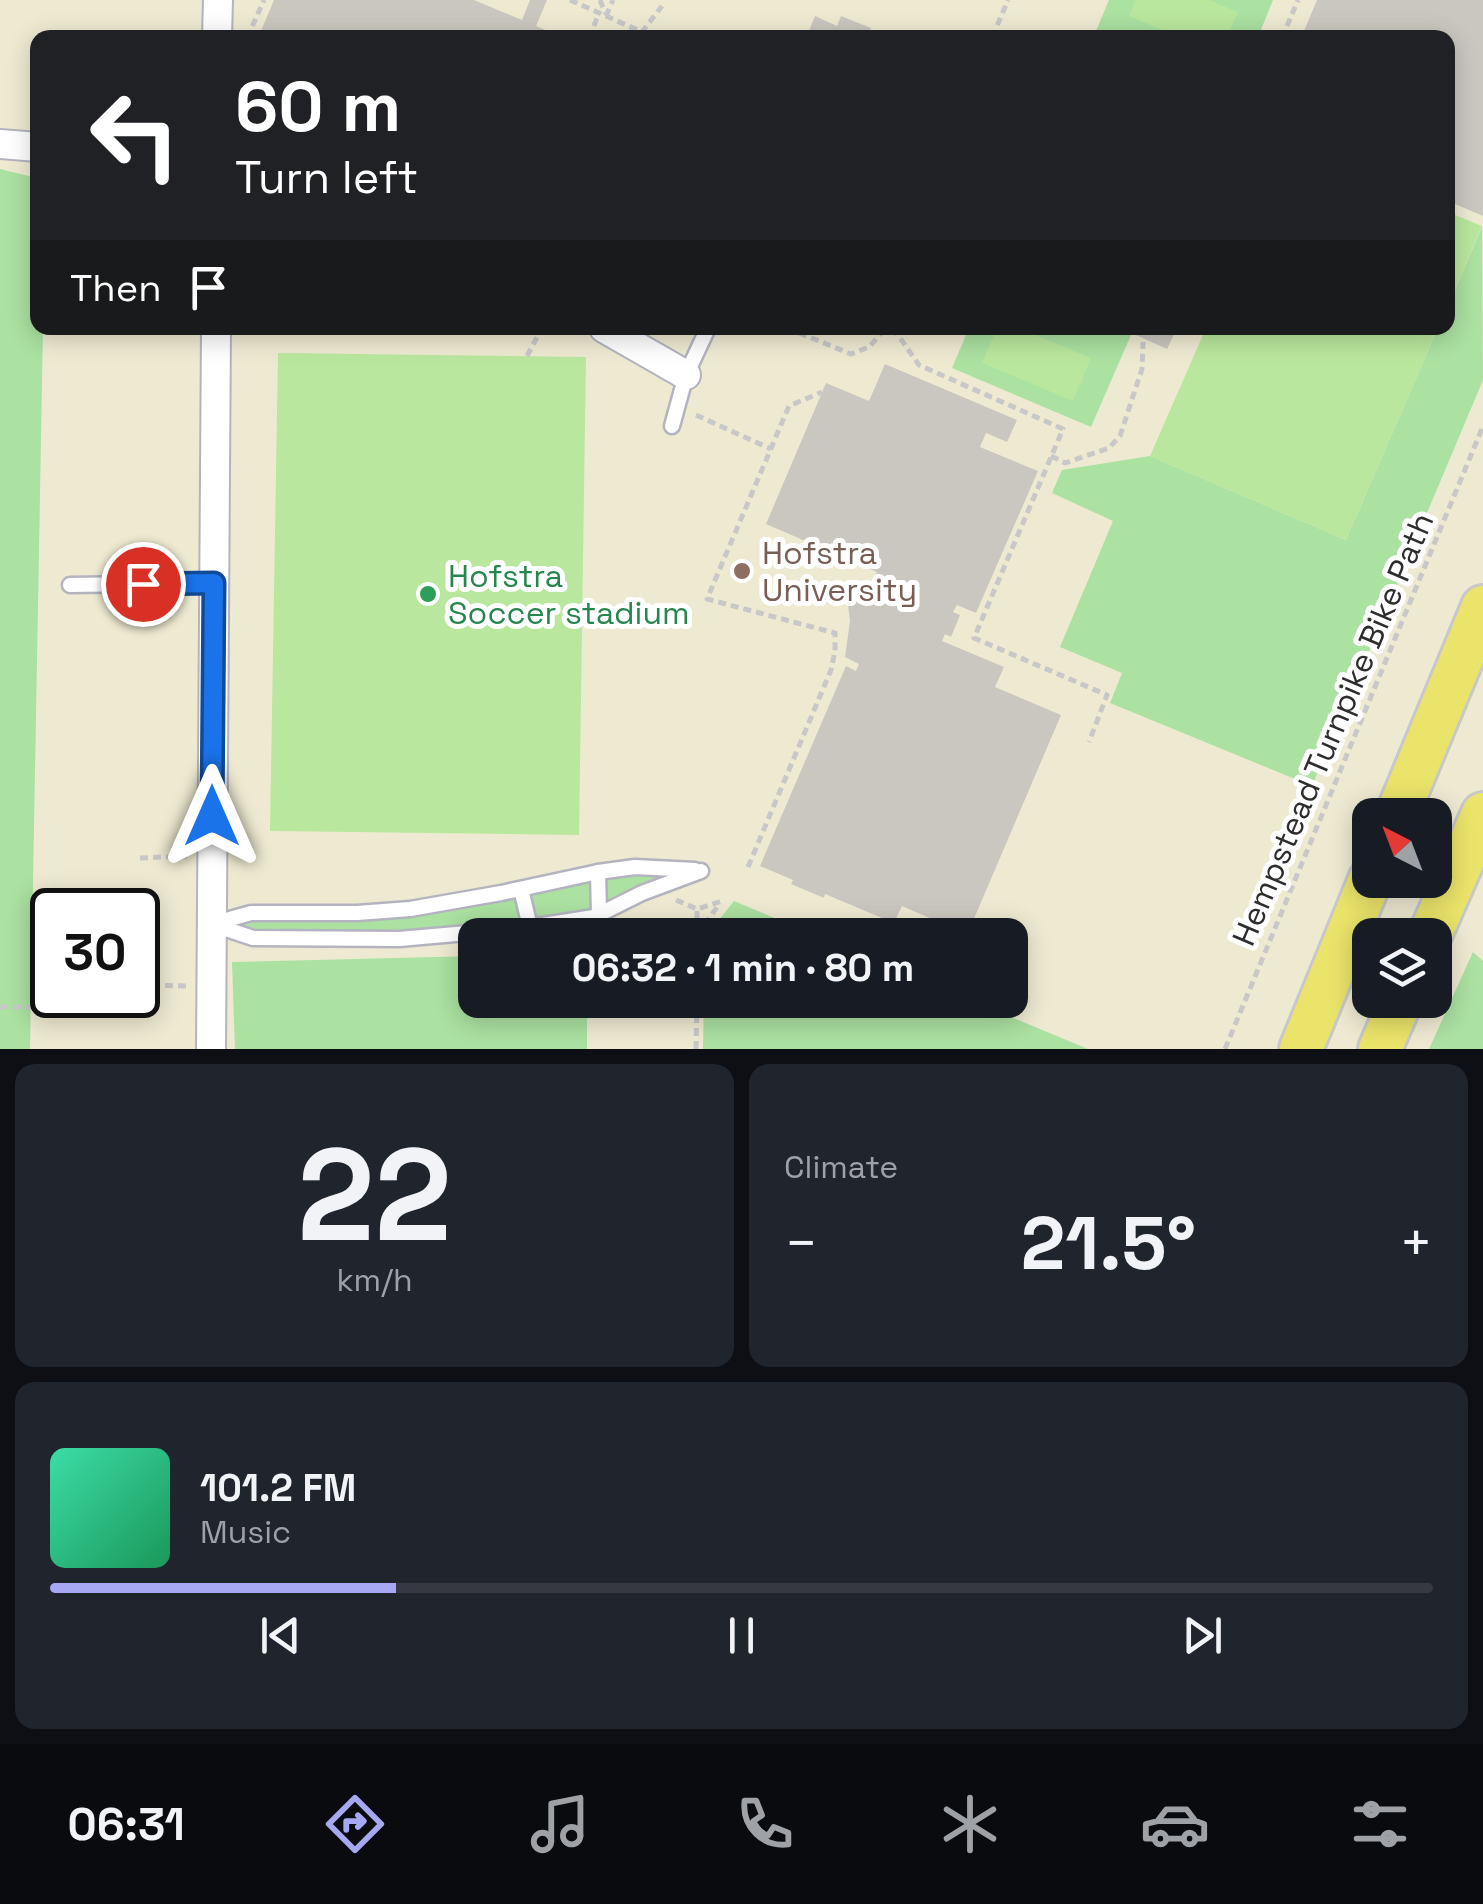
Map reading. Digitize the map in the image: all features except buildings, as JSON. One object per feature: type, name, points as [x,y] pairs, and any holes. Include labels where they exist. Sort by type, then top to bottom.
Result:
[{"type":"main road","points":[[1404,798],[1483,607]]},
{"type":"main road","points":[[1437,918],[1483,814]]},
{"type":"main road","points":[[1300,1049],[1363,898]]},
{"type":"main road","points":[[1380,1049],[1393,1018]]},
{"type":"street","points":[[218,0],[218,30]]},
{"type":"street","points":[[0,144],[30,146]]},
{"type":"street","points":[[211,1049],[216,335]]},
{"type":"street","points":[[616,335],[686,375]]},
{"type":"lane","points":[[672,426],[686,375],[705,335]]},
{"type":"lane","points":[[70,585],[214,583]]},
{"type":"lane","points":[[212,924],[251,913],[410,910],[635,867],[701,871],[586,918]]},
{"type":"lane","points":[[598,872],[599,914]]},
{"type":"lane","points":[[522,889],[528,918]]},
{"type":"lane","points":[[212,924],[252,938],[458,934]]},
{"type":"path","points":[[251,30],[264,0]]},
{"type":"path","points":[[570,0],[637,30]]},
{"type":"path","points":[[600,0],[602,15]]},
{"type":"path","points":[[594,30],[613,0]]},
{"type":"path","points":[[997,30],[1008,0]]},
{"type":"path","points":[[1285,30],[1298,0]]},
{"type":"path","points":[[644,30],[662,6]]},
{"type":"path","points":[[527,356],[538,335]]},
{"type":"path","points":[[804,335],[852,354],[869,348],[882,335]]},
{"type":"path","points":[[895,335],[919,366],[1063,429],[974,638],[1106,695],[1089,742]]},
{"type":"path","points":[[1051,456],[1064,463],[1109,448],[1120,436],[1142,368],[1143,342]]},
{"type":"path","points":[[748,867],[831,670],[836,633],[707,599],[790,406],[822,392]]},
{"type":"path","points":[[678,406],[771,449]]},
{"type":"path","name":"Hempstead Turnpike Bike Path","points":[[1224,1049],[1483,426]]},
{"type":"path","points":[[140,858],[212,854]]},
{"type":"path","points":[[697,908],[697,935],[722,901]]},
{"type":"path","points":[[160,986],[211,987]]},
{"type":"path","points":[[0,1007],[30,1007]]},
{"type":"path","points":[[696,1018],[696,1049]]},
{"type":"shaded area","name":"Hofstra University","points":[[0,0],[1483,0],[1483,1049],[0,1049]]},
{"type":"green space","points":[[1109,0],[1273,0],[1261,30],[1096,30]]},
{"type":"green space","points":[[1136,0],[1209,0],[1238,12],[1230,30],[1162,30],[1129,16]]},
{"type":"green space","points":[[0,169],[30,176],[30,335],[43,335],[30,1049],[0,1049]]},
{"type":"green space","points":[[1455,215],[1482,226],[1455,290]]},
{"type":"green space","points":[[1482,227],[1483,380],[1312,786],[1110,703],[1122,673],[1060,647],[1113,521],[1052,493],[1062,470],[1150,456],[1346,540],[1435,335],[1455,335],[1455,290]]},
{"type":"green space","points":[[966,335],[1131,335],[1091,427],[952,368]]},
{"type":"green space","points":[[994,335],[1035,335],[1091,358],[1073,401],[982,363]]},
{"type":"green space","points":[[1203,335],[1435,335],[1346,540],[1150,456]]},
{"type":"green space","name":"Hofstra Soccer stadium","points":[[278,353],[586,357],[579,835],[270,831]]},
{"type":"green space","points":[[684,868],[611,909],[570,918],[458,918],[458,930],[253,938],[211,924],[251,913],[356,913],[598,872]]},
{"type":"green space","points":[[734,901],[774,918],[720,918]]},
{"type":"green space","points":[[1473,952],[1483,961],[1483,1049],[1429,1049],[1443,1018],[1452,1018],[1452,998]]},
{"type":"green space","points":[[458,956],[458,1018],[587,1018],[587,1049],[235,1049],[232,962]]},
{"type":"green space","points":[[704,1018],[1013,1018],[1088,1049],[703,1049]]},
{"type":"place","name":"Hofstra University","points":[[742,571]]},
{"type":"place","name":"Hofstra Soccer stadium","points":[[428,594]]},
{"type":"route","points":[[143,584],[214,583],[212,816]]}]
